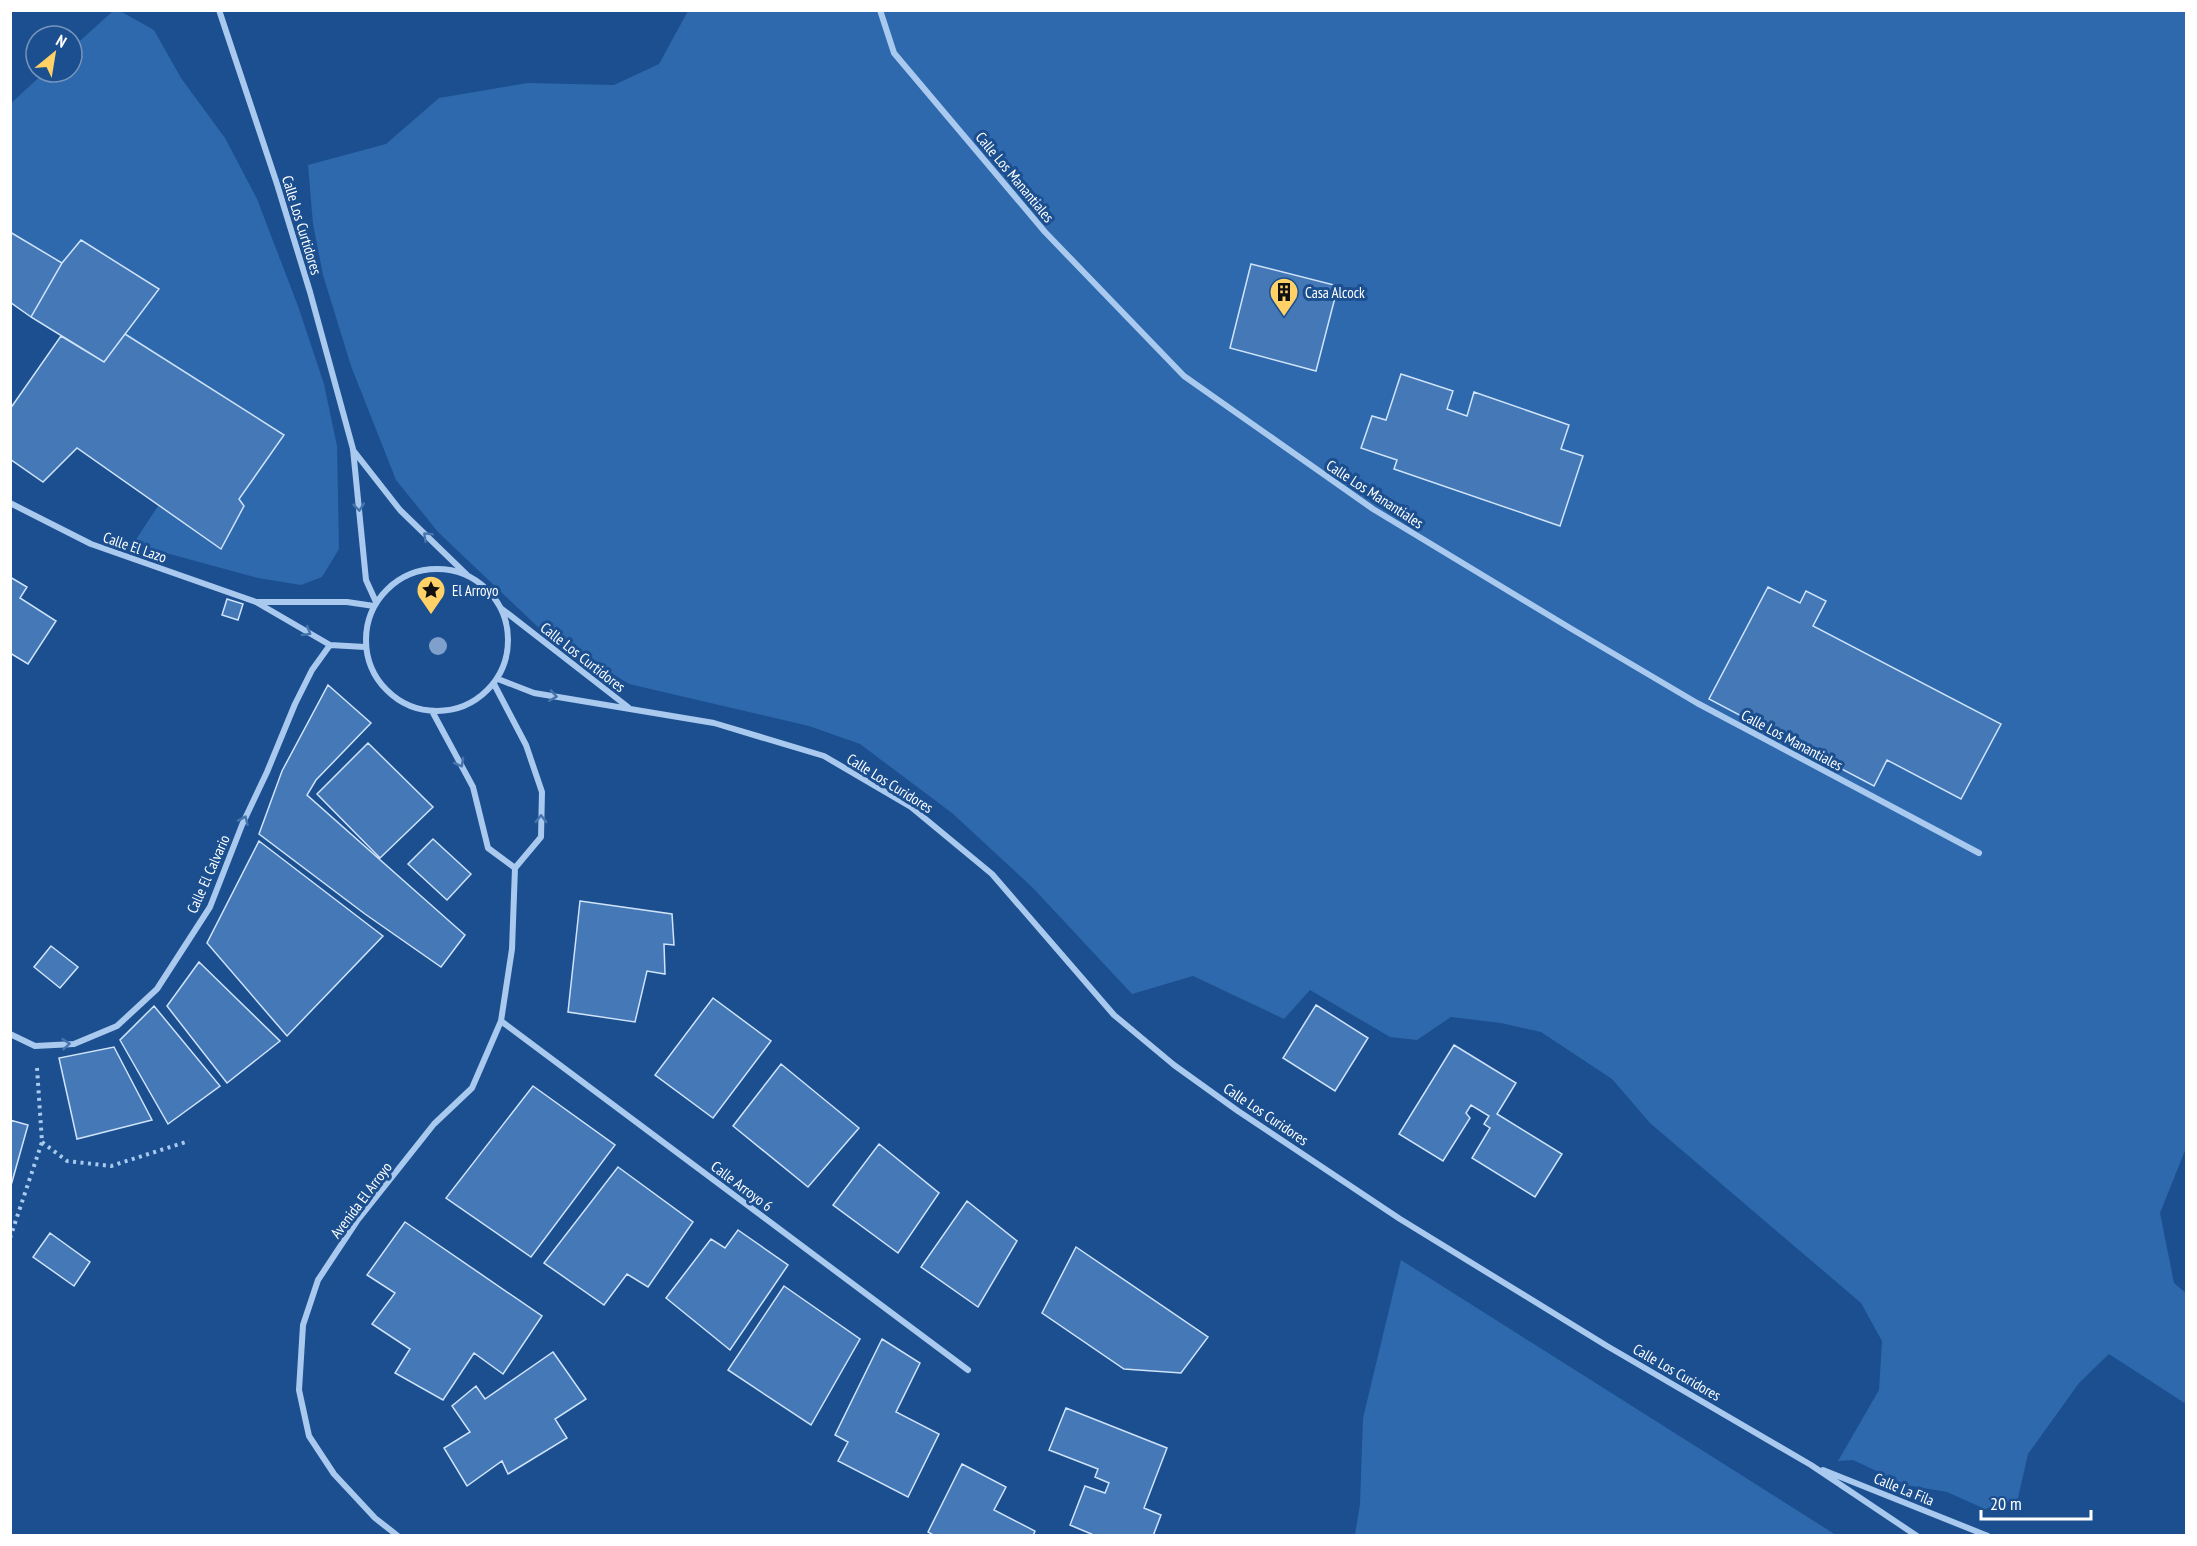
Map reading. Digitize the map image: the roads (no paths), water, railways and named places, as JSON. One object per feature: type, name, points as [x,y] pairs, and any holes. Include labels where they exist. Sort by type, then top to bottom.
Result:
[{"type":"street","name":"Calle Los Curtidores","points":[[219,10],[290,228],[353,449],[366,580],[375,604]]},
{"type":"street","name":"Calle Los Manantiales","points":[[880,10],[894,53],[1045,232],[1184,376],[1373,509],[1570,628],[1697,703],[1979,853]]},
{"type":"street","name":"Calle Los Curtidores","points":[[353,449],[400,510],[469,577]]},
{"type":"street","name":"Calle El Lazo","points":[[10,503],[91,544],[256,602],[330,645],[365,647]]},
{"type":"street","points":[[428,569],[449,570],[469,577],[488,590],[502,609],[508,633],[507,657],[496,681],[477,699],[456,709],[432,711],[408,705],[387,691],[373,671],[365,647],[366,626],[375,604],[390,586],[409,575],[428,569]]},
{"type":"street","name":"Calle El Lazo","points":[[256,602],[375,604]]},
{"type":"street","name":"Calle Los Curtidores","points":[[502,609],[628,708]]},
{"type":"street","name":"Calle El Calvario","points":[[10,1034],[35,1046],[75,1044],[117,1026],[157,989],[210,907],[242,825],[295,704],[312,670],[330,645]]},
{"type":"street","name":"Calle Los Curtidores","points":[[496,681],[534,693],[628,708]]},
{"type":"street","points":[[432,711],[473,787],[488,848],[515,868],[541,837],[542,792],[526,745],[496,681]]},
{"type":"street","name":"Calle Los Curidores","points":[[628,708],[714,723],[824,756],[911,807],[992,874],[1114,1015],[1174,1065],[1238,1111],[1400,1219],[1607,1346],[1811,1466],[1917,1536]]},
{"type":"street","name":"Avenida El Arroyo","points":[[398,1536],[375,1518],[334,1474],[309,1436],[299,1390],[303,1325],[318,1280],[357,1221],[434,1124],[472,1088],[501,1021],[512,949],[515,868]]},
{"type":"street","name":"Calle Arroyo 6","points":[[501,1021],[968,1370]]},
{"type":"street","name":"Calle La Fila","points":[[1811,1466],[1988,1536]]},
{"type":"place","name":"Casa Alcock","points":[[1284,318]]},
{"type":"place","name":"El Arroyo","points":[[431,616]]}]
